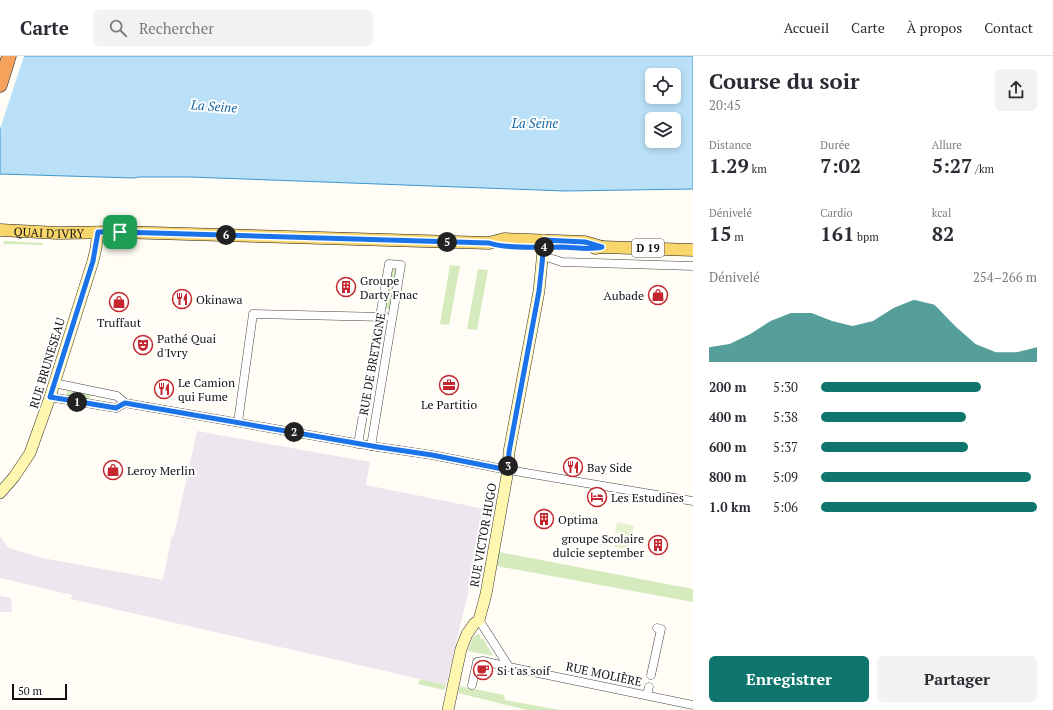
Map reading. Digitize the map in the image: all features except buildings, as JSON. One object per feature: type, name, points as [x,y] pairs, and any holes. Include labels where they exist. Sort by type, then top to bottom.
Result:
[{"type":"highway","points":[[0,85],[9,56]]},
{"type":"main road","name":"QUAI D'IVRY","points":[[0,230],[58,233],[98,232]]},
{"type":"main road","name":"D 19","points":[[98,232],[489,243],[504,239],[544,248],[585,242],[602,247],[693,250]]},
{"type":"main road","name":"RUE BRUNESEAU","points":[[0,493],[14,477],[30,453],[60,385],[81,297],[93,261],[98,232]]},
{"type":"main road","name":"RUE VICTOR HUGO","points":[[448,710],[461,649],[467,634],[479,620],[486,594],[508,470],[509,452],[541,277],[544,248]]},
{"type":"street","points":[[544,248],[562,262],[693,266]]},
{"type":"street","name":"RUE DE BRETAGNE","points":[[358,444],[389,264],[401,265],[370,446]]},
{"type":"street","points":[[238,422],[253,314],[392,318]]},
{"type":"street","points":[[60,385],[117,396],[125,403],[693,501]]},
{"type":"street","points":[[90,404],[92,392]]},
{"type":"street","points":[[55,398],[116,408],[125,403]]},
{"type":"street","points":[[479,620],[509,667]]},
{"type":"street","points":[[651,675],[652,658],[661,629],[657,628]]},
{"type":"street","name":"RUE MOLIÈRE","points":[[472,685],[477,662],[483,660],[509,667],[648,691],[693,705]]},
{"type":"shaded area","points":[[197,431],[370,462],[366,485],[490,510],[446,685],[71,599],[72,595],[0,578],[0,536],[9,548],[42,558],[163,580],[172,535],[174,535]]},
{"type":"shaded area","points":[[0,596],[11,598],[12,612],[0,612]]},
{"type":"green space","points":[[4,241],[43,243],[43,245],[3,244]]},
{"type":"green space","points":[[450,265],[460,266],[449,325],[440,324]]},
{"type":"green space","points":[[392,268],[397,268],[391,309],[385,309]]},
{"type":"green space","points":[[478,269],[488,270],[477,330],[467,329]]},
{"type":"green space","points":[[67,391],[88,394],[90,395],[90,399],[88,400],[66,396]]},
{"type":"green space","points":[[617,522],[634,526],[632,536],[615,533]]},
{"type":"green space","points":[[615,538],[630,540],[628,549],[614,547]]},
{"type":"green space","points":[[494,551],[693,589],[693,602],[497,566]]},
{"type":"green space","points":[[479,634],[481,635],[480,639],[483,638],[493,656],[468,651],[473,637]]},
{"type":"green space","points":[[420,679],[446,685],[444,690],[418,684]]},
{"type":"green space","points":[[460,686],[504,695],[505,700],[560,710],[527,710],[458,693]]},
{"type":"water","name":"La Seine","points":[[0,56],[693,56],[693,189],[565,191],[190,177],[134,178],[0,174]]},
{"type":"pier","points":[[0,56],[24,56],[0,129]]},
{"type":"place","name":"Groupe Darty Fnac","points":[[346,287]]},
{"type":"place","name":"Aubade","points":[[658,295]]},
{"type":"place","name":"Okinawa","points":[[182,299]]},
{"type":"place","name":"Truffaut","points":[[119,302]]},
{"type":"place","name":"Pathé Quai d'Ivry","points":[[143,345]]},
{"type":"place","name":"Le Partitio","points":[[449,385]]},
{"type":"place","name":"Le Camion qui Fume","points":[[164,389]]},
{"type":"place","name":"Bay Side","points":[[573,467]]},
{"type":"place","name":"Leroy Merlin","points":[[113,470]]},
{"type":"place","name":"Les Estudines","points":[[597,497]]},
{"type":"place","name":"Optima","points":[[544,519]]},
{"type":"place","name":"groupe Scolaire dulcie september","points":[[658,545]]},
{"type":"place","name":"Si t'as soif","points":[[483,670]]},
{"type":"route","points":[[120,232],[98,232],[93,261],[50,397],[116,408],[125,403],[432,455],[508,470],[509,452],[539,291],[544,247],[544,240],[585,242],[602,247],[594,249],[563,247],[544,247],[532,246],[496,246],[489,243],[120,232]]}]
